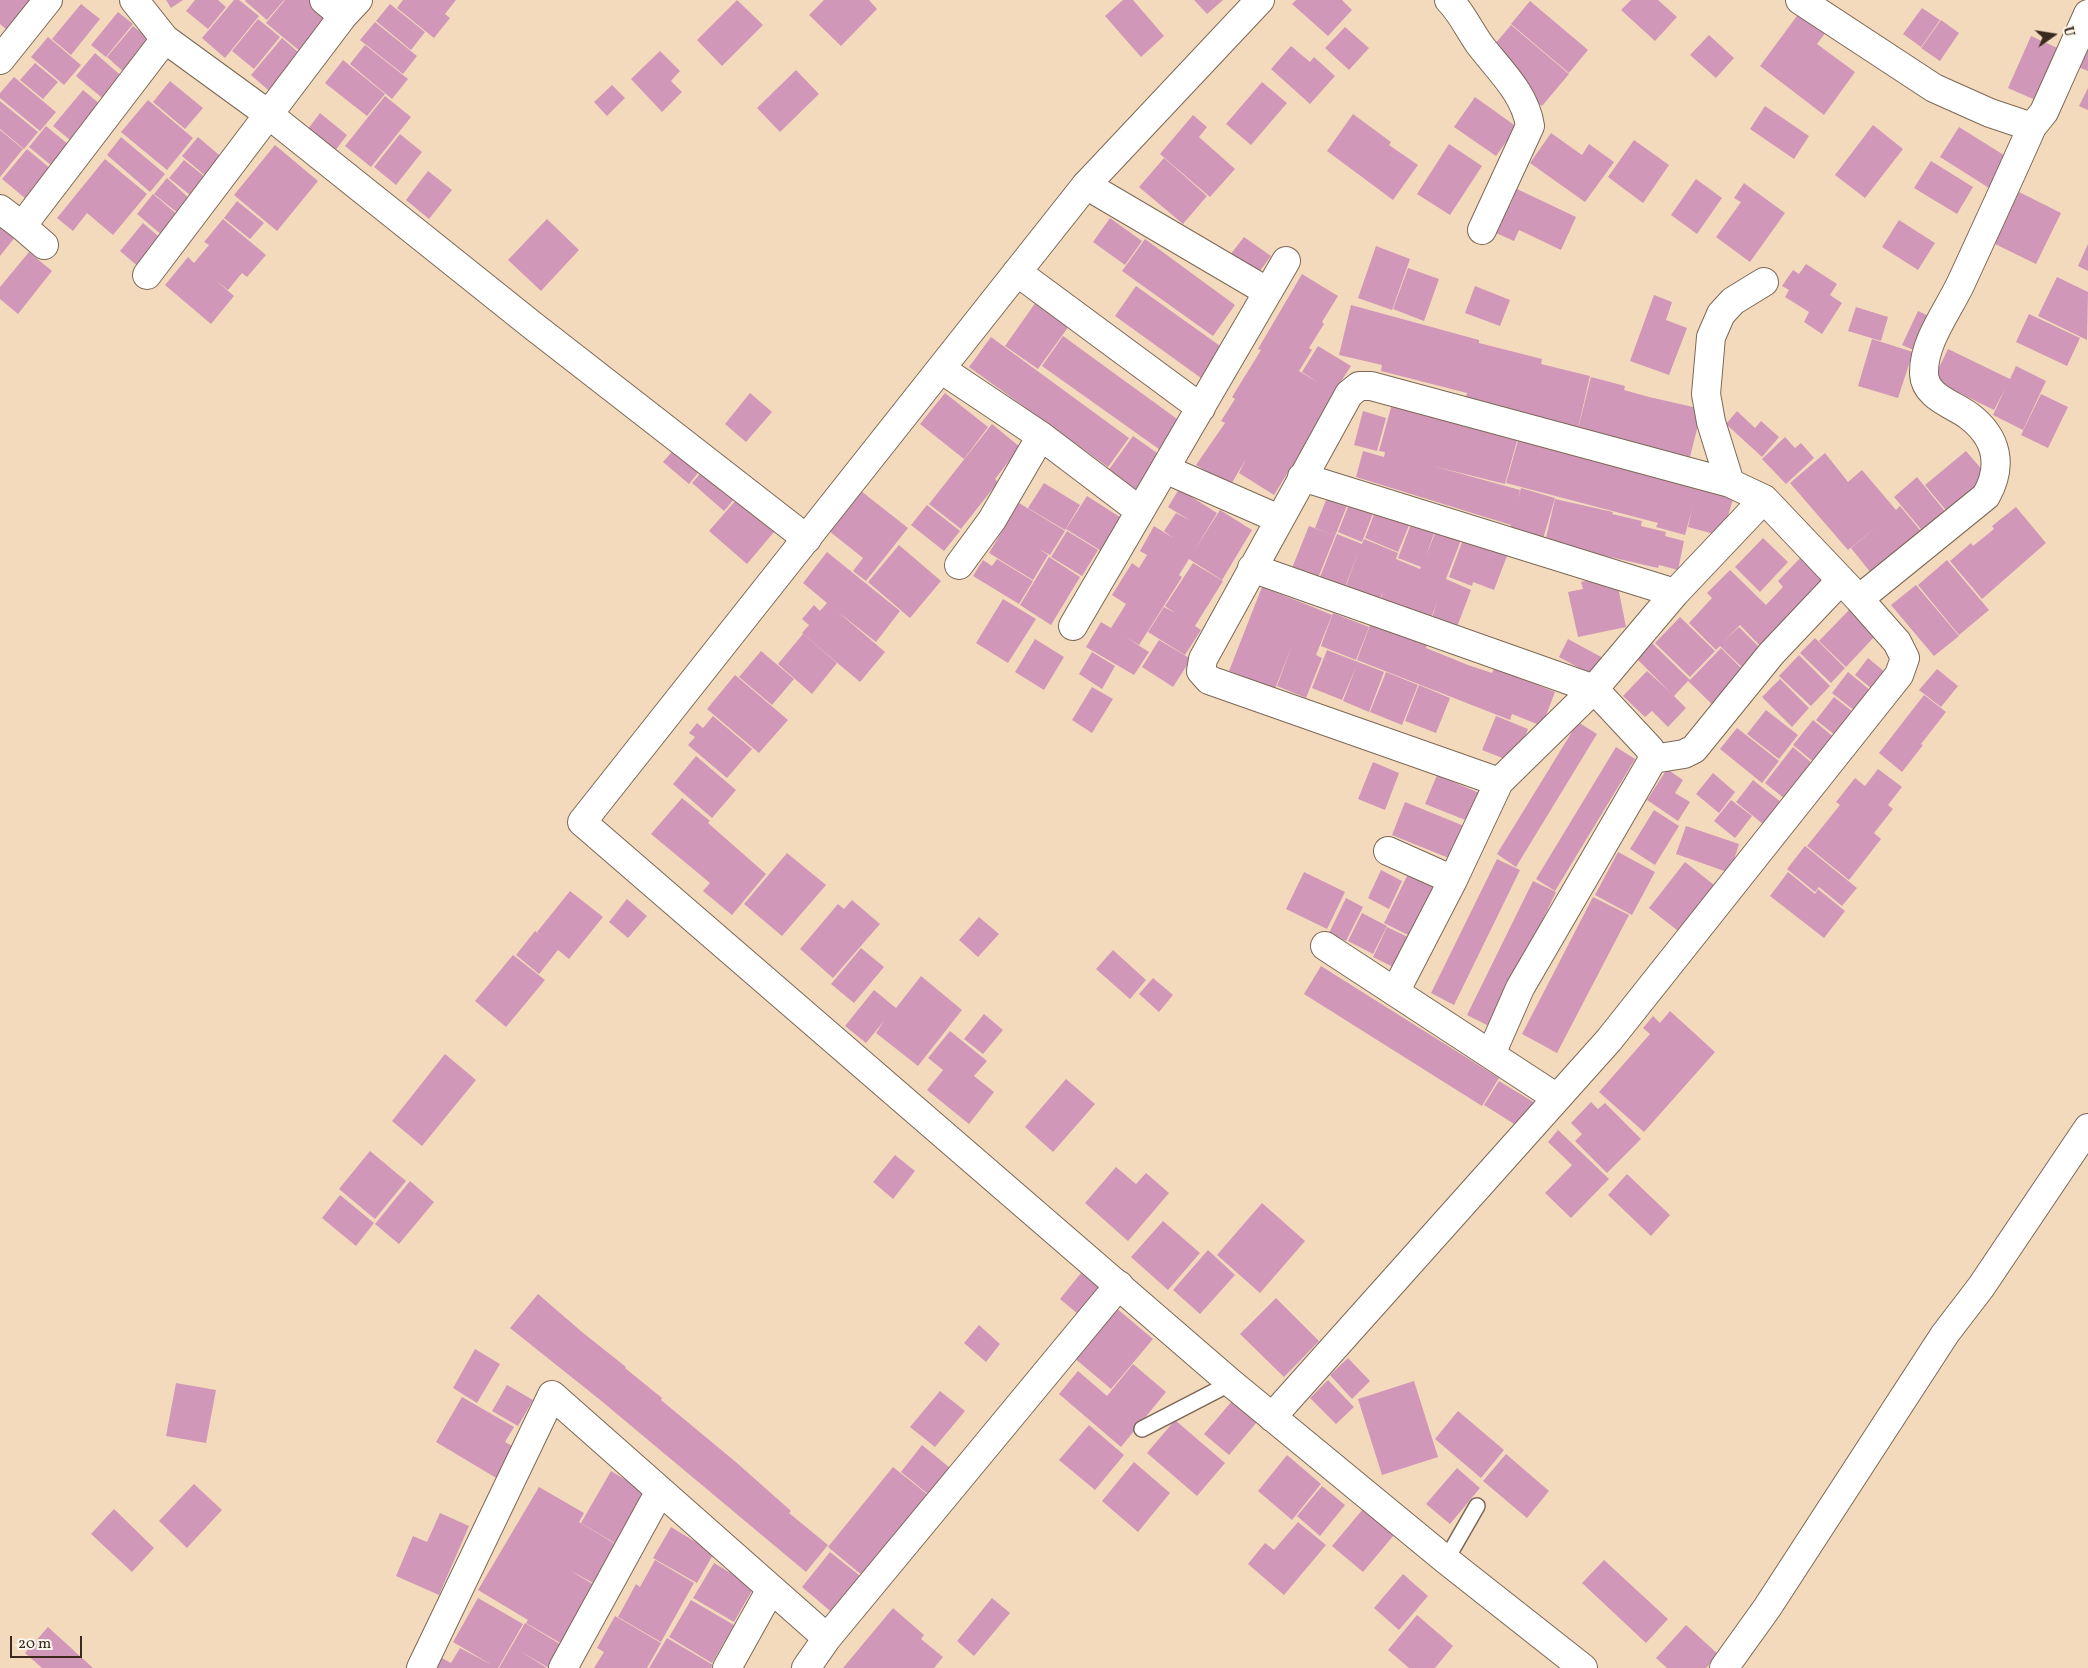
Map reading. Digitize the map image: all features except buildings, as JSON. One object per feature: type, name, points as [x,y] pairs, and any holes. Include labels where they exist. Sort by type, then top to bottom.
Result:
[{"type":"street","points":[[0,60],[48,0]]},
{"type":"street","points":[[134,0],[166,39],[268,114],[532,325],[807,539]]},
{"type":"street","points":[[1260,0],[1086,185],[582,822],[1231,1383],[1446,1560],[1583,1668]]},
{"type":"street","points":[[1449,0],[1479,44],[1506,76],[1528,115],[1530,126],[1482,230]]},
{"type":"street","points":[[1800,0],[1934,88],[1990,113],[2032,127]]},
{"type":"street","points":[[147,275],[268,114],[342,5]]},
{"type":"street","points":[[1859,599],[1986,496],[1994,482],[1997,465],[1994,446],[1985,432],[1970,417],[1932,392],[1926,385],[1924,360],[2032,127],[2044,112],[2088,14]]},
{"type":"street","points":[[22,226],[166,39]]},
{"type":"street","points":[[1086,185],[1268,292]]},
{"type":"street","points":[[0,209],[44,245]]},
{"type":"street","points":[[1073,626],[1286,260]]},
{"type":"street","points":[[1017,272],[1201,408]]},
{"type":"street","points":[[1730,483],[1710,422],[1706,394],[1711,337],[1721,314],[1733,301],[1764,282]]},
{"type":"street","points":[[941,369],[1041,436],[1140,511]]},
{"type":"street","points":[[1272,1417],[1609,1040],[1899,675],[1905,658],[1897,642],[1859,599],[1764,500],[1730,483],[1365,386],[1359,386],[1349,394],[1278,519],[1203,659],[1201,671],[1209,680],[1499,782]]},
{"type":"street","points":[[959,566],[992,520],[1041,436]]},
{"type":"street","points":[[1165,469],[1278,519]]},
{"type":"street","points":[[1302,477],[1675,593]]},
{"type":"street","points":[[1395,992],[1453,880],[1499,782],[1594,689],[1675,593],[1764,500]]},
{"type":"street","points":[[1252,568],[1594,689],[1650,749],[1652,759],[1520,988],[1491,1054]]},
{"type":"street","points":[[1652,759],[1684,754],[1694,749],[1771,654],[1841,580]]},
{"type":"street","points":[[1388,851],[1453,880]]},
{"type":"street","points":[[1325,946],[1557,1098]]},
{"type":"street","points":[[1724,1668],[1772,1600],[1945,1334],[1981,1287],[2088,1128]]},
{"type":"street","points":[[806,1668],[828,1638],[1119,1285]]},
{"type":"street","points":[[422,1668],[552,1396],[828,1638]]},
{"type":"street","points":[[563,1668],[660,1491]]},
{"type":"street","points":[[727,1668],[771,1589]]},
{"type":"lane","points":[[1142,1429],[1231,1383]]},
{"type":"lane","points":[[1446,1560],[1477,1506]]}]
